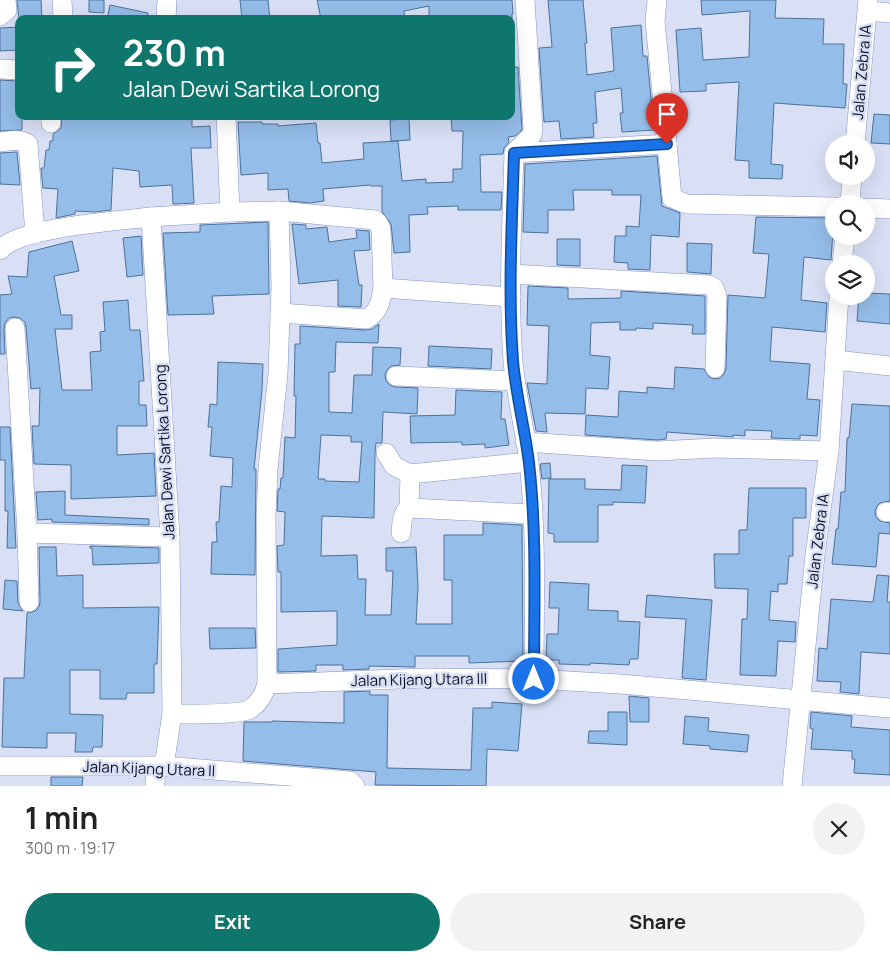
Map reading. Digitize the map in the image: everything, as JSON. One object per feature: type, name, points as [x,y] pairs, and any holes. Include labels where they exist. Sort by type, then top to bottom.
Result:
[{"type":"street","points":[[0,16],[7,10],[6,0]]},
{"type":"street","points":[[62,0],[63,15]]},
{"type":"street","points":[[166,15],[167,0]]},
{"type":"street","points":[[525,0],[520,49],[533,129],[532,135],[514,153],[511,274],[515,382],[529,462],[532,514],[534,679]]},
{"type":"street","points":[[658,0],[655,22],[672,198],[687,204],[825,207]]},
{"type":"street","points":[[868,5],[890,13]]},
{"type":"street","name":"Jalan Zebra IA","points":[[856,135],[868,5]]},
{"type":"street","points":[[0,69],[15,70]]},
{"type":"street","points":[[226,120],[230,212]]},
{"type":"street","points":[[0,142],[18,140],[28,144],[36,234]]},
{"type":"street","points":[[514,153],[667,144]]},
{"type":"street","points":[[875,208],[890,209]]},
{"type":"street","points":[[0,250],[5,244],[43,231],[151,217],[230,212],[279,212],[374,220],[378,223],[381,229],[383,288],[377,309],[371,316],[366,319],[280,313]]},
{"type":"street","points":[[172,714],[215,714],[248,711],[260,701],[267,684],[266,516],[268,469],[278,374],[280,313],[279,212]]},
{"type":"street","name":"Jalan Dewi Sartika Lorong","points":[[151,217],[170,537],[172,714],[154,786]]},
{"type":"street","points":[[511,274],[709,285],[714,288],[717,296],[715,368]]},
{"type":"street","points":[[383,288],[512,296]]},
{"type":"street","name":"Jalan Zebra IA","points":[[792,786],[815,555],[829,451],[839,305]]},
{"type":"street","points":[[15,328],[27,533],[28,602]]},
{"type":"street","points":[[836,360],[890,366]]},
{"type":"street","points":[[396,376],[515,382]]},
{"type":"street","points":[[525,442],[657,452],[715,448],[829,451]]},
{"type":"street","points":[[386,453],[394,466],[410,474],[529,462]]},
{"type":"street","points":[[409,508],[410,474]]},
{"type":"street","points":[[401,533],[402,517],[409,508],[532,514]]},
{"type":"street","points":[[27,533],[170,537]]},
{"type":"street","name":"Jalan Kijang Utara III","points":[[267,684],[425,678],[534,679],[620,684],[890,708]]},
{"type":"street","name":"Jalan Kijang Utara II","points":[[0,766],[160,766],[350,781],[356,786]]},
{"type":"building","points":[[17,0],[41,0],[42,15],[19,15]]},
{"type":"building","points":[[89,0],[104,0],[104,13],[89,12]]},
{"type":"building","points":[[240,0],[268,0],[270,15],[242,15]]},
{"type":"building","points":[[317,0],[512,0],[513,14],[429,15],[429,6],[404,11],[404,15],[320,15]]},
{"type":"building","points":[[548,0],[583,0],[587,43],[585,43],[587,75],[614,71],[611,28],[641,25],[643,56],[647,56],[654,130],[622,132],[620,113],[623,113],[621,88],[595,92],[597,123],[593,123],[594,137],[561,139],[559,121],[544,122],[539,48],[552,47]]},
{"type":"building","points":[[701,0],[776,0],[775,18],[824,19],[823,44],[844,44],[843,84],[847,84],[845,108],[774,103],[771,164],[783,165],[782,179],[749,178],[749,161],[735,160],[739,82],[706,84],[706,91],[680,92],[676,30],[701,28],[703,60],[749,57],[750,11],[702,15]]},
{"type":"building","points":[[110,5],[148,13],[148,15],[108,15]]},
{"type":"building","points":[[15,27],[15,50],[0,51],[0,28]]},
{"type":"building","points":[[515,67],[518,67],[522,130],[515,136],[508,137],[509,142],[504,148],[503,154],[480,155],[481,192],[502,192],[501,210],[458,210],[458,206],[427,207],[428,214],[409,215],[410,252],[394,253],[391,224],[382,212],[382,186],[370,185],[323,189],[324,201],[310,203],[289,201],[288,189],[268,190],[268,173],[241,175],[238,122],[262,122],[262,124],[278,124],[278,126],[316,123],[322,163],[364,159],[363,143],[398,141],[402,181],[426,179],[426,183],[453,182],[453,169],[462,169],[463,131],[452,131],[451,120],[515,120]]},
{"type":"building","points":[[0,80],[15,81],[15,120],[22,120],[22,130],[0,131]]},
{"type":"building","points":[[874,114],[890,115],[890,144],[875,143],[875,135],[872,135]]},
{"type":"building","points":[[62,120],[192,120],[192,127],[210,126],[211,148],[191,148],[194,203],[173,204],[172,185],[140,187],[139,171],[113,168],[111,210],[95,212],[75,211],[75,214],[56,218],[58,189],[43,188],[41,168],[44,168],[46,150],[49,150],[50,141],[53,141],[53,134],[61,128]]},
{"type":"building","points":[[390,120],[409,120],[410,140],[391,141]]},
{"type":"building","points":[[17,152],[20,185],[0,184],[0,153]]},
{"type":"building","points":[[657,156],[662,206],[680,213],[679,237],[651,235],[650,270],[628,269],[628,263],[614,262],[615,236],[626,236],[626,226],[639,227],[641,195],[612,195],[612,190],[573,190],[574,210],[548,210],[548,233],[523,232],[525,164]]},
{"type":"building","points":[[756,217],[825,218],[825,245],[832,245],[831,255],[825,255],[825,259],[804,257],[801,300],[825,303],[827,305],[825,332],[772,327],[770,361],[810,364],[807,399],[820,400],[817,436],[800,435],[800,439],[771,438],[772,431],[745,430],[745,436],[733,435],[733,437],[667,432],[666,439],[657,440],[585,435],[586,415],[618,417],[619,391],[647,393],[647,387],[674,389],[675,367],[704,369],[709,377],[714,379],[720,378],[724,374],[726,368],[728,295],[765,298],[769,254],[753,253]]},
{"type":"building","points":[[268,222],[269,294],[212,296],[214,314],[168,315],[163,233],[200,232],[200,225]]},
{"type":"building","points":[[292,224],[306,225],[306,229],[327,227],[329,242],[357,238],[356,230],[369,231],[370,250],[354,251],[359,285],[362,285],[361,307],[338,306],[338,280],[299,284]]},
{"type":"building","points":[[141,236],[143,275],[127,277],[123,238]]},
{"type":"building","points":[[557,239],[580,239],[580,266],[557,265]]},
{"type":"building","points":[[72,241],[79,271],[54,276],[61,315],[72,315],[72,329],[55,329],[62,390],[92,390],[90,352],[101,351],[100,332],[105,331],[103,302],[128,300],[130,330],[140,330],[144,381],[139,381],[139,405],[146,405],[147,426],[117,426],[117,455],[154,453],[156,496],[71,499],[71,465],[34,464],[32,426],[39,426],[40,388],[31,389],[26,327],[25,322],[20,318],[9,318],[5,323],[5,354],[0,354],[0,295],[12,294],[8,276],[27,277],[29,252]]},
{"type":"building","points":[[687,243],[712,244],[711,274],[687,272]]},
{"type":"building","points":[[528,286],[568,288],[568,299],[621,298],[621,291],[705,296],[705,334],[692,334],[693,325],[653,323],[653,329],[636,328],[636,330],[620,330],[620,322],[591,323],[590,355],[610,357],[608,389],[586,388],[585,414],[545,413],[547,432],[536,431],[527,383],[547,384],[549,326],[527,325]]},
{"type":"building","points":[[875,293],[890,294],[890,324],[857,321],[858,305],[875,305]]},
{"type":"building","points":[[379,324],[378,343],[336,342],[335,372],[329,372],[329,412],[352,413],[354,375],[372,375],[373,347],[401,348],[400,365],[391,366],[387,370],[385,375],[386,381],[395,387],[418,388],[417,414],[383,412],[382,443],[376,443],[375,453],[374,518],[322,516],[321,556],[357,555],[358,579],[366,579],[365,615],[391,615],[393,571],[386,571],[386,548],[416,547],[418,587],[416,624],[452,624],[452,580],[444,580],[444,535],[483,535],[483,523],[522,525],[523,661],[469,663],[469,656],[415,656],[415,667],[369,666],[369,669],[343,670],[343,665],[316,665],[316,671],[278,672],[278,649],[337,645],[337,611],[281,612],[281,572],[278,572],[277,546],[284,545],[285,512],[277,511],[278,489],[280,489],[281,478],[283,478],[285,437],[295,438],[295,344],[300,344],[300,326],[372,329]],"holes":[[[321,435],[351,436],[351,442],[362,442],[359,482],[318,479]]]},
{"type":"building","points":[[429,346],[492,349],[491,369],[428,366]]},
{"type":"building","points":[[218,362],[263,364],[254,469],[256,469],[255,575],[211,574],[212,542],[217,542],[216,522],[219,522],[221,486],[232,487],[233,458],[210,456],[212,427],[208,427],[210,404],[217,405]]},
{"type":"building","points":[[456,390],[502,392],[501,419],[505,419],[509,445],[485,448],[485,444],[462,445],[462,442],[411,443],[410,416],[455,415]]},
{"type":"building","points":[[852,404],[890,406],[890,501],[880,503],[875,512],[876,517],[880,521],[890,523],[890,534],[879,533],[876,567],[832,564],[836,529],[838,529],[841,492],[845,492],[847,438],[849,438]]},
{"type":"building","points":[[0,427],[10,427],[16,548],[7,548],[8,511],[5,511],[5,460],[0,460]]},
{"type":"building","points":[[550,463],[551,478],[542,479],[540,464]]},
{"type":"building","points":[[622,465],[647,466],[645,503],[613,502],[613,505],[598,505],[598,542],[554,542],[554,534],[548,533],[549,479],[585,479],[585,489],[621,490]]},
{"type":"building","points":[[749,488],[806,488],[806,518],[793,518],[793,556],[789,556],[787,584],[778,584],[778,592],[771,591],[769,620],[796,622],[795,642],[778,641],[776,676],[740,675],[742,619],[747,619],[748,589],[715,588],[714,554],[739,554],[739,530],[747,530]]},
{"type":"building","points":[[65,491],[65,515],[149,519],[149,525],[52,522],[52,519],[38,520],[36,492]]},
{"type":"building","points":[[90,546],[159,548],[159,563],[93,565],[92,548]]},
{"type":"building","points":[[39,547],[56,547],[57,576],[83,575],[83,608],[159,607],[157,664],[154,664],[154,693],[127,693],[126,699],[100,699],[100,670],[70,670],[70,714],[103,715],[102,747],[93,747],[92,752],[75,752],[76,733],[47,733],[47,748],[2,747],[4,678],[24,678],[27,613],[35,611],[39,607],[40,602]]},
{"type":"building","points":[[877,575],[889,576],[887,602],[890,602],[890,654],[861,652],[859,694],[840,692],[841,682],[817,681],[819,648],[827,649],[831,599],[873,602]]},
{"type":"building","points":[[5,580],[17,581],[18,603],[23,611],[3,609]]},
{"type":"building","points":[[550,582],[589,584],[588,610],[618,611],[618,621],[640,622],[638,659],[630,659],[629,665],[559,664],[559,660],[546,660],[547,634],[558,634],[559,608],[549,608]]},
{"type":"building","points":[[647,595],[712,600],[706,680],[682,678],[686,619],[645,617]]},
{"type":"building","points":[[209,628],[255,628],[256,648],[210,649]]},
{"type":"building","points":[[370,691],[370,695],[388,695],[387,768],[471,770],[473,708],[492,708],[492,702],[522,704],[518,751],[487,749],[486,786],[375,785],[376,772],[243,761],[244,722],[344,723],[344,692]]},
{"type":"building","points":[[629,696],[649,698],[649,722],[630,722]]},
{"type":"building","points":[[608,712],[627,712],[627,745],[588,743],[589,731],[608,731]]},
{"type":"building","points":[[811,712],[852,716],[851,727],[890,730],[890,775],[854,773],[855,759],[852,759],[852,751],[811,749],[813,729],[810,728]]},
{"type":"building","points":[[685,716],[709,718],[708,731],[749,735],[747,752],[710,749],[710,746],[683,744]]},
{"type":"building","points":[[51,777],[83,777],[82,786],[51,786]]},
{"type":"route","points":[[534,679],[534,582],[529,462],[517,398],[513,360],[511,274],[514,153],[667,144]]}]
